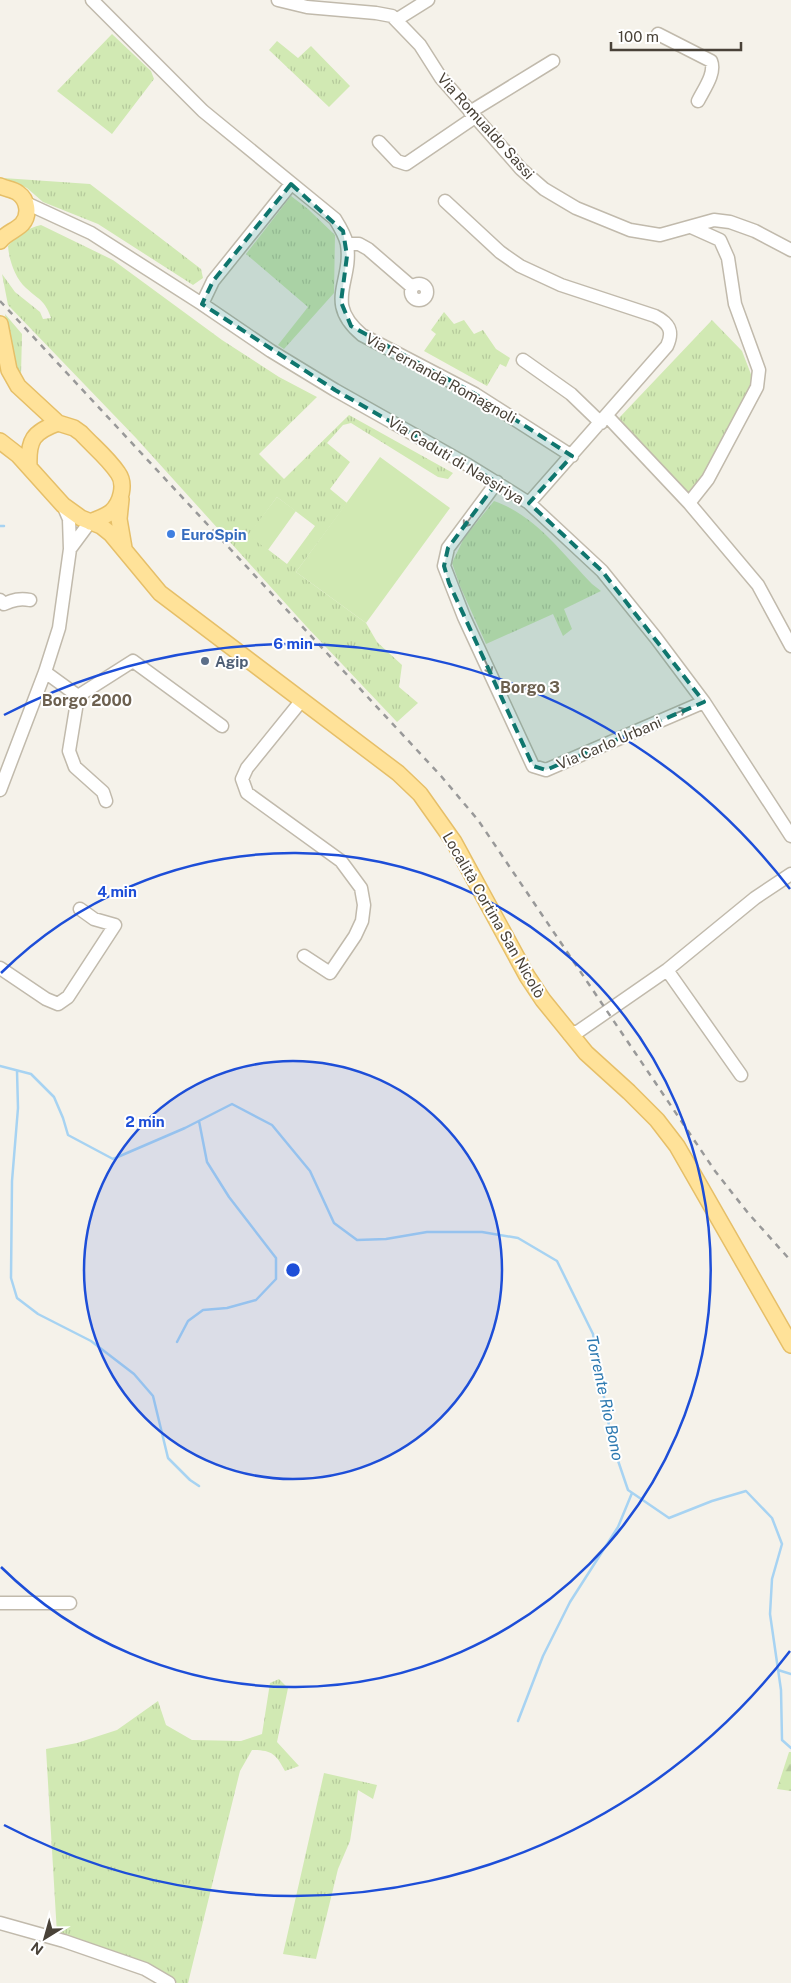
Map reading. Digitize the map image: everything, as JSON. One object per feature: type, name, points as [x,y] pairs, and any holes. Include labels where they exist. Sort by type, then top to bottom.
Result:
[{"type":"main road","points":[[0,241],[4,236],[22,224],[26,210],[19,193],[2,188]]},
{"type":"main road","points":[[0,229],[15,229]]},
{"type":"main road","points":[[0,324],[9,370],[18,386],[58,423],[74,428],[80,433],[119,473],[122,485],[121,496],[112,511],[102,518],[90,522],[81,518],[63,505],[29,466],[0,441]]},
{"type":"main road","points":[[29,466],[29,450],[35,437],[38,415],[30,398]]},
{"type":"main road","points":[[0,441],[13,444],[35,437],[58,423]]},
{"type":"main road","name":"Località Cortina San Nicolò","points":[[121,496],[119,519],[124,549]]},
{"type":"main road","name":"Località Cortina San Nicolò","points":[[90,522],[102,526],[124,549],[160,593],[398,773],[420,794],[454,842],[542,1000],[586,1053],[657,1120],[677,1146],[791,1345]]},
{"type":"street","name":"Via Fernanda Romagnoli","points":[[92,0],[203,112],[335,220],[343,231],[347,244],[341,302],[344,316],[352,326],[362,335],[475,394],[572,456]]},
{"type":"street","name":"Via Romualdo Sassi","points":[[278,0],[307,7],[392,16],[420,45],[441,78],[521,169],[544,189],[576,208],[630,230],[660,235],[714,220],[730,222],[755,231],[791,250]]},
{"type":"street","points":[[396,20],[428,0]]},
{"type":"street","points":[[658,34],[711,61],[713,66],[711,75],[698,101]]},
{"type":"street","points":[[379,142],[397,161],[406,164],[473,115],[553,61]]},
{"type":"street","points":[[202,304],[213,281],[291,184]]},
{"type":"street","points":[[445,201],[500,252],[520,266],[561,284],[655,316],[666,321],[670,329],[670,338],[667,346],[529,503]]},
{"type":"street","name":"Via Caduti di Nassiriya","points":[[26,210],[50,215],[91,233],[271,351],[335,390],[497,482],[529,503],[602,571],[704,702],[790,830]]},
{"type":"street","points":[[688,503],[708,479],[757,387],[759,370],[736,304],[728,258],[720,240],[692,227]]},
{"type":"street","points":[[347,244],[359,244],[368,249],[412,287]]},
{"type":"street","points":[[523,360],[604,419],[688,503],[758,585],[791,646]]},
{"type":"street","name":"Via Carlo Urbani","points":[[497,482],[448,548],[444,566],[461,608],[533,766],[546,770],[704,702]]},
{"type":"street","points":[[0,790],[5,763],[44,672],[58,628],[70,549],[68,519],[63,505]]},
{"type":"street","points":[[70,549],[90,522]]},
{"type":"street","points":[[0,600],[4,604],[14,600],[30,600]]},
{"type":"street","points":[[106,801],[103,792],[75,767],[69,751],[78,696],[134,661],[222,726]]},
{"type":"street","points":[[44,672],[78,696]]},
{"type":"street","points":[[302,700],[247,768],[242,779],[247,793],[340,861],[361,888],[364,906],[362,921],[355,936],[330,972],[304,956]]},
{"type":"street","points":[[569,1034],[579,1031],[667,970],[755,898],[791,874]]},
{"type":"street","points":[[0,968],[46,999],[58,1004],[68,996],[115,925],[94,919],[80,909]]},
{"type":"street","points":[[667,970],[741,1075]]},
{"type":"street","points":[[0,1603],[70,1603]]},
{"type":"street","points":[[0,1923],[64,1941],[146,1969],[169,1983]]},
{"type":"highlighted area","points":[[291,184],[343,231],[347,256],[341,302],[351,326],[475,394],[572,456],[529,503],[602,571],[704,702],[546,770],[533,766],[449,583],[444,566],[448,548],[497,482],[335,390],[202,304],[213,281]]},
{"type":"green space","points":[[112,34],[151,71],[154,79],[112,134],[57,91]]},
{"type":"green space","points":[[277,41],[298,58],[311,46],[350,86],[329,107],[269,50]]},
{"type":"green space","points":[[3,178],[90,184],[201,269],[203,278],[193,285],[98,224],[43,202],[27,188]]},
{"type":"green space","points":[[291,196],[308,209],[335,235],[334,293],[284,349],[278,345],[308,307],[246,254]]},
{"type":"green space","points":[[41,225],[113,260],[222,340],[279,377],[317,397],[259,454],[284,479],[349,415],[453,473],[448,479],[438,477],[351,423],[343,425],[327,443],[350,462],[330,489],[347,503],[296,572],[366,623],[377,642],[402,665],[399,687],[418,703],[397,722],[306,626],[136,438],[8,305],[2,274],[15,292],[40,312],[43,319],[51,318],[44,304],[19,279],[11,263],[8,246],[23,232]],"holes":[[[277,497],[315,526],[287,564],[249,535]]]},
{"type":"green space","points":[[444,312],[454,324],[464,320],[474,334],[483,330],[496,349],[510,358],[506,367],[500,364],[487,386],[424,351],[436,334],[431,330]]},
{"type":"green space","points":[[5,314],[22,334],[21,375],[13,363]]},
{"type":"green space","points":[[712,320],[742,351],[754,382],[709,471],[689,497],[619,418]]},
{"type":"green space","points":[[380,457],[450,508],[366,623],[296,572]]},
{"type":"green space","points":[[277,497],[296,511],[268,550],[248,535]]},
{"type":"green space","points":[[494,501],[509,507],[523,516],[547,536],[592,584],[601,591],[564,609],[572,629],[563,636],[553,614],[486,644],[460,586],[452,563],[464,538]]},
{"type":"green space","points":[[279,1679],[288,1688],[277,1742],[299,1766],[285,1771],[273,1754],[252,1750],[240,1771],[188,1983],[177,1983],[156,1968],[57,1934],[46,1749],[77,1743],[117,1730],[158,1701],[166,1725],[192,1740],[241,1741],[262,1734],[270,1683]]},
{"type":"green space","points":[[789,1752],[791,1752],[791,1791],[777,1789]]},
{"type":"green space","points":[[324,1773],[377,1785],[373,1799],[358,1790],[350,1841],[338,1869],[316,1959],[283,1954]]},
{"type":"waterway","name":"Torrente Rio Bono","points":[[0,1066],[31,1074],[54,1097],[68,1135],[113,1159],[185,1128],[232,1104],[272,1125],[310,1171],[334,1223],[357,1240],[386,1239],[427,1232],[482,1232],[518,1238],[557,1261],[593,1334],[612,1443],[628,1490],[669,1518],[712,1501],[746,1491],[772,1518],[782,1544],[772,1579],[770,1614],[781,1690],[782,1740],[791,1748]]},
{"type":"waterway","points":[[17,1071],[18,1108],[12,1181],[11,1278],[17,1298],[38,1314],[91,1341],[134,1374],[153,1396],[168,1458],[190,1480],[199,1486]]},
{"type":"waterway","points":[[177,1342],[188,1321],[203,1310],[227,1308],[256,1300],[276,1279],[276,1258],[229,1197],[207,1162],[199,1121]]},
{"type":"waterway","points":[[518,1721],[543,1656],[570,1602],[618,1527],[632,1493]]},
{"type":"waterway","points":[[778,1670],[791,1674]]},
{"type":"railway","points":[[0,301],[441,776],[478,820],[715,1171],[748,1213],[791,1261]]},
{"type":"place","name":"EuroSpin","points":[[171,534]]},
{"type":"place","name":"Agip","points":[[205,661]]},
{"type":"district","name":"Borgo 3","points":[[530,687]]},
{"type":"district","name":"Borgo 2000","points":[[87,700]]}]
